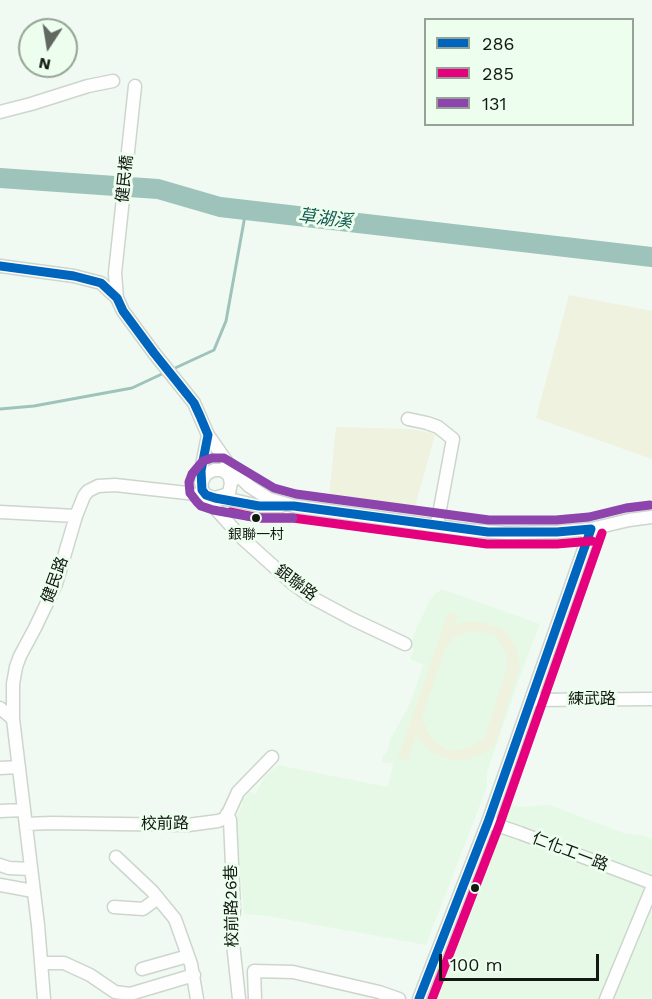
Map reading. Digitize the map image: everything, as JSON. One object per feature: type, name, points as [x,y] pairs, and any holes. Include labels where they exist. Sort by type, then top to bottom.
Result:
[{"type":"street","points":[[0,112],[113,81]]},
{"type":"street","name":"健民橋","points":[[117,298],[115,273],[135,86]]},
{"type":"street","points":[[0,266],[74,276],[101,283],[117,298],[123,311],[194,403],[208,435],[231,468],[249,486]]},
{"type":"street","points":[[408,420],[438,427],[453,439],[437,525]]},
{"type":"street","points":[[208,435],[201,477],[202,490],[210,498],[229,493],[231,483],[229,475]]},
{"type":"street","points":[[171,492],[185,487],[214,470],[222,470],[269,499],[294,506],[507,533],[591,529],[652,517]]},
{"type":"street","name":"健民路","points":[[44,999],[13,719],[14,684],[16,667],[56,584],[76,516],[87,491],[98,486],[126,486],[187,493],[259,506],[294,506]]},
{"type":"street","name":"銀聯路","points":[[210,498],[241,537],[292,584],[342,614],[405,644]]},
{"type":"street","points":[[0,512],[76,516]]},
{"type":"street","points":[[419,999],[488,822],[591,529]]},
{"type":"street","name":"練武路","points":[[532,700],[652,699]]},
{"type":"street","points":[[0,708],[13,719]]},
{"type":"street","points":[[227,814],[238,792],[272,758]]},
{"type":"street","points":[[0,768],[19,767]]},
{"type":"street","points":[[0,811],[24,810]]},
{"type":"street","name":"校前路","points":[[26,824],[188,825],[218,821],[226,818],[227,814]]},
{"type":"street","name":"校前路26巷","points":[[227,814],[230,820],[234,910],[232,934],[239,999]]},
{"type":"street","name":"仁化工一路","points":[[488,822],[652,886]]},
{"type":"street","points":[[116,856],[152,891],[175,919],[194,975],[197,999]]},
{"type":"street","points":[[0,865],[30,869]]},
{"type":"street","points":[[0,885],[33,891]]},
{"type":"street","points":[[606,999],[652,886]]},
{"type":"street","points":[[114,907],[143,909],[158,898]]},
{"type":"street","points":[[142,969],[188,956]]},
{"type":"street","points":[[41,963],[64,963],[90,975],[115,992],[130,994],[194,975]]},
{"type":"street","points":[[255,999],[254,971],[293,972],[379,992],[399,999]]},
{"type":"shaded area","points":[[569,295],[652,311],[652,459],[536,418]]},
{"type":"shaded area","points":[[336,427],[409,429],[435,435],[414,510],[329,496]]},
{"type":"shaded area","points":[[442,589],[540,624],[487,772],[487,787],[426,945],[267,916],[244,914],[235,823],[243,804],[242,800],[250,791],[255,794],[266,775],[278,765],[388,787],[393,764],[382,762],[383,754],[386,755],[390,740],[411,701],[423,665],[410,659],[414,649],[408,646],[430,600]]},
{"type":"shaded area","points":[[448,612],[458,614],[453,626],[473,621],[500,628],[507,633],[516,648],[520,665],[495,746],[487,752],[466,760],[452,760],[432,753],[416,735],[408,761],[398,758]],"holes":[[[471,631],[496,636],[506,654],[508,664],[485,737],[463,749],[444,749],[427,731],[422,717],[446,648],[453,638]]]},
{"type":"shaded area","points":[[502,801],[517,807],[550,805],[624,833],[642,835],[652,839],[652,999],[434,999],[427,996]]},
{"type":"waterway","name":"草湖溪","points":[[0,178],[158,189],[220,207],[652,257]]},
{"type":"waterway","points":[[173,369],[214,350],[226,321],[246,210]]},
{"type":"waterway","points":[[0,409],[34,406],[132,388],[164,373]]},
{"type":"transit line","name":"286","points":[[0,266],[74,276],[101,283],[117,298],[123,311],[194,403],[200,416],[208,435],[201,471],[202,490],[206,495],[259,506],[294,506],[488,532],[557,532],[591,529]]},
{"type":"transit line","name":"131","points":[[293,518],[258,518],[201,506],[190,493],[189,482],[192,474],[203,461],[224,458],[274,488],[296,494],[489,520],[556,520],[589,517],[650,505]]},
{"type":"transit line","name":"285","points":[[230,512],[258,518],[293,518],[487,544],[557,544],[592,541]]},
{"type":"transit line","name":"286","points":[[419,999],[488,822],[591,529]]},
{"type":"transit line","name":"285","points":[[432,999],[499,826],[602,533]]},
{"type":"place","name":"銀聯一村","points":[[256,518]]}]
